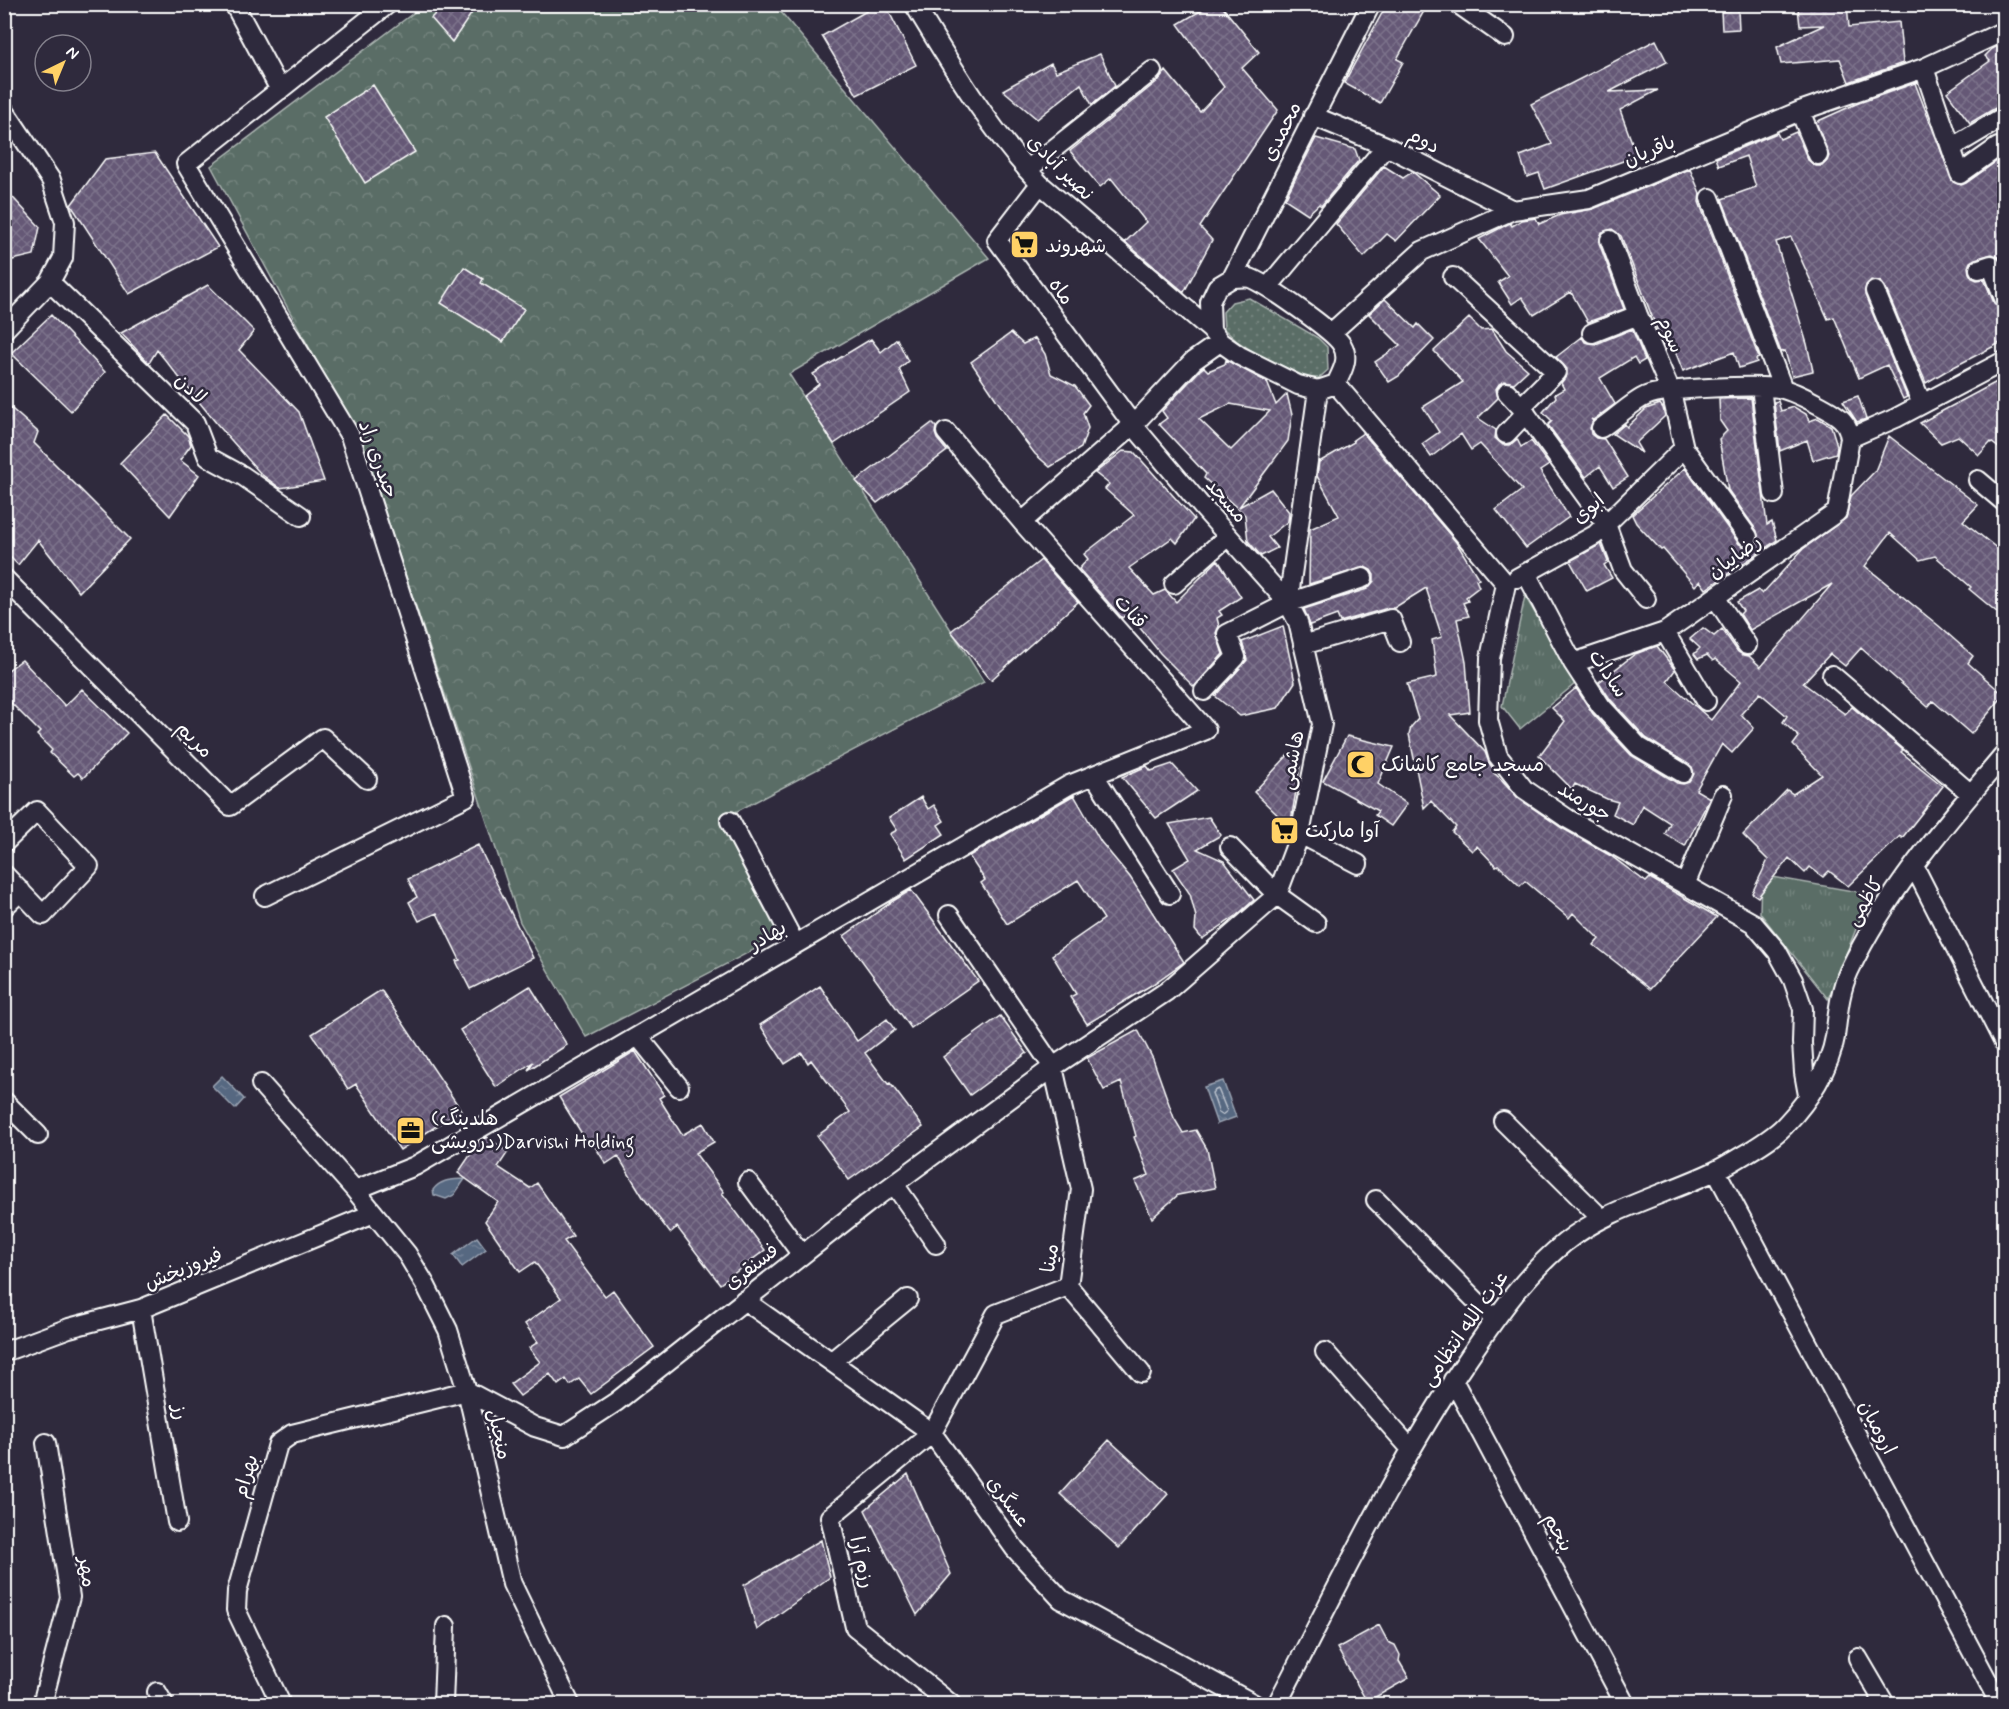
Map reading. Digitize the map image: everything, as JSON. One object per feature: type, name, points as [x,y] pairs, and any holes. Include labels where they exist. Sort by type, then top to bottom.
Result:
[{"type":"street","points":[[234,4],[280,90]]},
{"type":"street","name":"حیدری راد","points":[[266,896],[466,797],[350,436],[186,164],[388,4]]},
{"type":"street","name":"نصیر آبادی","points":[[914,4],[988,121],[1040,184],[1240,356],[1298,385],[1318,390]]},
{"type":"street","name":"محمدی","points":[[1216,336],[1210,302],[1217,287],[1232,278],[1371,4]]},
{"type":"street","points":[[1458,4],[1506,37]]},
{"type":"street","name":"باقریان","points":[[1331,333],[1422,251],[1513,210],[1588,199],[1800,111],[1924,68],[2004,31]]},
{"type":"street","points":[[1924,68],[1960,174],[1998,147]]},
{"type":"street","points":[[1027,170],[1152,71]]},
{"type":"street","points":[[4,110],[51,180],[64,222],[63,258],[50,282],[5,327]]},
{"type":"street","points":[[1800,111],[1818,155]]},
{"type":"street","name":"دوم","points":[[1313,116],[1386,146],[1513,210]]},
{"type":"street","points":[[1951,148],[2003,117]]},
{"type":"street","points":[[1268,287],[1386,146]]},
{"type":"street","name":"ماه","points":[[1040,184],[997,240],[1133,425]]},
{"type":"street","points":[[1710,198],[1783,389]]},
{"type":"street","name":"سوم","points":[[1610,240],[1638,315],[1671,392],[1684,448]]},
{"type":"street","points":[[1985,267],[2004,298]]},
{"type":"street","points":[[1453,277],[1556,372],[1523,410],[1506,434]]},
{"type":"street","points":[[1232,278],[1249,278],[1268,287],[1331,333],[1342,345],[1346,364],[1336,384],[1318,390],[1288,603]]},
{"type":"street","name":"لادن","points":[[50,282],[195,423],[208,457],[243,476],[301,516]]},
{"type":"street","points":[[1875,291],[1922,404]]},
{"type":"street","points":[[1592,333],[1638,315]]},
{"type":"street","points":[[1022,522],[1133,425],[1216,336]]},
{"type":"street","points":[[1601,428],[1647,395],[1731,387],[1761,387],[1783,389],[1834,413],[1856,436],[2004,361]]},
{"type":"street","points":[[1336,384],[1506,584]]},
{"type":"street","points":[[1761,387],[1774,494]]},
{"type":"street","points":[[1507,392],[1523,410],[1606,524],[1623,570],[1647,599]]},
{"type":"street","name":"مسجد","points":[[1133,425],[1288,603]]},
{"type":"street","name":"قنات","points":[[946,432],[1022,522],[1206,730]]},
{"type":"street","name":"رضاییان","points":[[1573,663],[1665,632],[1837,512],[1856,436]]},
{"type":"street","points":[[1684,448],[1748,537]]},
{"type":"street","name":"ابوی","points":[[1506,584],[1595,535],[1684,448]]},
{"type":"street","points":[[1978,480],[2004,502]]},
{"type":"street","points":[[1174,584],[1228,536]]},
{"type":"street","name":"سادات","points":[[1526,573],[1573,663],[1601,706],[1640,747],[1683,773]]},
{"type":"street","name":"مریم","points":[[4,578],[230,806],[323,738],[367,780]]},
{"type":"street","points":[[1204,691],[1236,657],[1227,634],[1288,603],[1363,578]]},
{"type":"street","name":"جورمند","points":[[1506,584],[1490,658],[1488,720],[1498,756],[1524,789],[1568,819],[1753,923],[1777,951],[1793,980],[1803,1009],[1802,1043],[1808,1095]]},
{"type":"street","points":[[1715,597],[1747,645]]},
{"type":"street","name":"هاشمی","points":[[1053,1067],[1167,991],[1277,895],[1300,834],[1322,724],[1298,622],[1288,603]]},
{"type":"street","points":[[1303,645],[1391,619],[1400,642]]},
{"type":"street","points":[[1665,632],[1706,701]]},
{"type":"street","points":[[1832,675],[1971,794]]},
{"type":"street","name":"بهادر","points":[[355,1190],[415,1167],[1069,785],[1206,730]]},
{"type":"street","name":"کاظمی","points":[[1808,1095],[1831,1055],[1842,990],[1848,973],[1875,922],[1914,866],[2004,755]]},
{"type":"street","points":[[1094,775],[1170,894]]},
{"type":"street","points":[[1685,885],[1722,795]]},
{"type":"street","points":[[4,843],[37,811],[89,866],[42,915],[4,874]]},
{"type":"street","points":[[730,821],[795,944]]},
{"type":"street","points":[[1300,834],[1358,864]]},
{"type":"street","points":[[1230,847],[1277,895],[1316,923]]},
{"type":"street","points":[[1914,866],[2004,1043]]},
{"type":"street","points":[[4,908],[21,891]]},
{"type":"street","points":[[949,915],[1053,1067]]},
{"type":"street","points":[[638,1036],[679,1087]]},
{"type":"street","name":"فسنقری","points":[[467,1391],[535,1427],[564,1436],[616,1402],[894,1184],[1053,1067]]},
{"type":"street","name":"مینا","points":[[932,1433],[996,1314],[1068,1286],[1082,1189],[1053,1067]]},
{"type":"street","points":[[261,1084],[355,1190]]},
{"type":"street","name":"عزت الله انتظامی","points":[[1277,1704],[1411,1449],[1453,1380],[1534,1270],[1567,1241],[1602,1219],[1716,1171],[1756,1148],[1785,1126],[1808,1095]]},
{"type":"street","points":[[4,1101],[38,1135]]},
{"type":"street","points":[[1503,1121],[1602,1219]]},
{"type":"street","name":"ارومیان","points":[[1716,1171],[2000,1704]]},
{"type":"street","points":[[748,1182],[802,1255]]},
{"type":"street","points":[[894,1184],[936,1244]]},
{"type":"street","name":"منجیل","points":[[355,1190],[407,1254],[448,1330],[467,1391],[512,1584],[570,1704]]},
{"type":"street","points":[[1376,1200],[1495,1320]]},
{"type":"street","name":"فیروزبخش","points":[[4,1352],[69,1328],[141,1310],[374,1214]]},
{"type":"street","points":[[1068,1286],[1141,1373]]},
{"type":"street","points":[[832,1361],[908,1299]]},
{"type":"street","name":"عسگری","points":[[744,1300],[932,1433],[1015,1548],[1061,1599],[1254,1704]]},
{"type":"street","name":"رز","points":[[141,1310],[177,1522]]},
{"type":"street","points":[[1325,1352],[1411,1449]]},
{"type":"street","name":"پنجم","points":[[1453,1380],[1625,1704]]},
{"type":"street","name":"بهرام","points":[[281,1704],[236,1610],[237,1591],[278,1444],[292,1434],[467,1391]]},
{"type":"street","name":"رزم آرا","points":[[932,1433],[830,1517],[855,1627],[951,1704]]},
{"type":"street","name":"مهر","points":[[42,1704],[70,1597],[46,1443]]},
{"type":"street","points":[[443,1704],[446,1626]]},
{"type":"street","points":[[1858,1658],[1885,1704]]},
{"type":"green space","points":[[424,5],[775,5],[989,258],[789,374],[984,682],[724,818],[784,934],[586,1037],[520,922],[364,449],[211,166]]},
{"type":"green space","points":[[1249,298],[1318,338],[1327,347],[1328,370],[1319,378],[1308,378],[1257,354],[1238,342],[1224,329],[1223,312],[1232,302]]},
{"type":"green space","points":[[1525,596],[1576,683],[1520,729],[1502,706]]},
{"type":"green space","points":[[1761,875],[1870,894],[1828,999],[1760,913]]},
{"type":"water","points":[[222,1076],[244,1099],[235,1109],[212,1086]]},
{"type":"water","points":[[1223,1081],[1236,1117],[1217,1124],[1204,1087]]},
{"type":"water","points":[[465,1179],[454,1195],[446,1199],[434,1195],[433,1190],[440,1184]]},
{"type":"water","points":[[477,1237],[486,1249],[462,1267],[453,1255]]},
{"type":"building","points":[[445,4],[478,4],[452,42],[431,18]]},
{"type":"building","points":[[879,4],[885,4],[916,65],[857,95],[822,36]]},
{"type":"building","points":[[1212,4],[1220,4],[1259,52],[1242,68],[1278,110],[1200,227],[1212,240],[1184,292],[1125,242],[1146,222],[1111,178],[1100,187],[1070,151],[1159,80],[1166,71],[1200,112],[1224,87],[1178,24]]},
{"type":"building","points":[[1387,4],[1428,4],[1397,59],[1403,62],[1380,103],[1344,83]]},
{"type":"building","points":[[1847,4],[1849,27],[1899,22],[1903,63],[1849,82],[1840,59],[1781,64],[1777,47],[1824,25],[1800,26],[1798,8]]},
{"type":"building","points":[[1738,10],[1739,29],[1722,30],[1721,11]]},
{"type":"building","points":[[1656,40],[1667,62],[1609,92],[1658,90],[1620,110],[1637,156],[1545,189],[1539,173],[1527,177],[1520,156],[1552,144],[1531,104]]},
{"type":"building","points":[[2004,43],[2004,106],[1997,107],[1970,123],[1947,92],[1990,61],[1985,56],[1992,49]]},
{"type":"building","points":[[1100,54],[1115,86],[1092,105],[1081,84],[1037,119],[1003,90],[1051,63],[1056,72]]},
{"type":"building","points":[[1915,83],[1953,182],[1961,185],[1966,183],[2004,156],[2004,180],[1995,186],[2004,202],[2004,269],[1999,257],[1992,254],[1975,259],[1968,267],[1972,278],[1984,279],[1994,303],[2004,309],[2004,341],[1926,383],[1885,287],[1881,282],[1871,280],[1866,285],[1865,295],[1907,397],[1903,399],[1887,365],[1859,378],[1834,317],[1828,319],[1791,237],[1776,242],[1813,371],[1792,376],[1785,351],[1781,352],[1722,199],[1756,187],[1746,156],[1719,166],[1716,158],[1777,133],[1780,139],[1796,132],[1808,160],[1816,166],[1822,166],[1829,156],[1816,122],[1856,104]]},
{"type":"building","points":[[373,85],[415,152],[365,183],[324,117]]},
{"type":"building","points":[[1316,138],[1355,149],[1359,160],[1321,206],[1319,204],[1308,214],[1285,199]]},
{"type":"building","points":[[155,153],[218,247],[129,294],[71,205],[105,159]]},
{"type":"building","points":[[1384,166],[1403,178],[1414,173],[1440,195],[1396,241],[1387,234],[1364,257],[1336,224]]},
{"type":"building","points":[[1690,169],[1700,193],[1699,202],[1759,358],[1756,359],[1757,362],[1739,368],[1734,352],[1683,371],[1673,346],[1665,350],[1621,236],[1612,229],[1602,232],[1599,243],[1624,309],[1588,322],[1571,292],[1534,315],[1522,297],[1512,304],[1498,282],[1508,276],[1479,239],[1510,223],[1512,226],[1522,220],[1536,218],[1539,224],[1560,215],[1593,209]]},
{"type":"building","points":[[4,188],[40,227],[34,255],[4,262]]},
{"type":"building","points":[[464,267],[483,279],[481,283],[524,309],[503,342],[441,303]]},
{"type":"building","points":[[208,285],[254,331],[239,350],[299,412],[324,481],[280,488],[261,474],[157,350],[149,363],[121,333]]},
{"type":"building","points":[[1385,299],[1415,328],[1418,324],[1434,340],[1399,376],[1389,382],[1375,362],[1400,345],[1369,314]]},
{"type":"building","points":[[51,315],[105,372],[71,411],[11,353]]},
{"type":"building","points":[[1469,318],[1481,330],[1492,329],[1506,351],[1528,370],[1514,383],[1505,381],[1499,384],[1496,389],[1498,398],[1478,418],[1496,430],[1495,438],[1503,445],[1510,445],[1517,439],[1521,447],[1531,441],[1549,465],[1540,471],[1569,517],[1526,548],[1496,510],[1522,490],[1480,444],[1471,450],[1461,434],[1431,457],[1422,444],[1439,432],[1423,407],[1463,382],[1434,351]]},
{"type":"building","points":[[1632,329],[1645,360],[1638,364],[1634,357],[1600,378],[1615,404],[1593,420],[1591,419],[1593,421],[1590,428],[1591,434],[1596,438],[1604,439],[1628,477],[1613,487],[1600,466],[1586,477],[1548,425],[1552,421],[1543,412],[1556,397],[1555,394],[1564,389],[1561,383],[1567,375],[1567,369],[1556,357],[1582,337],[1585,342],[1596,344]]},
{"type":"building","points":[[1011,333],[1023,344],[1035,338],[1045,354],[1051,374],[1075,386],[1089,405],[1083,413],[1088,428],[1081,448],[1050,467],[1035,454],[1016,429],[971,362]]},
{"type":"building","points":[[871,339],[881,352],[897,339],[908,361],[899,369],[910,392],[834,444],[803,397],[819,384],[813,374]]},
{"type":"building","points":[[1226,360],[1267,382],[1276,405],[1287,394],[1292,415],[1288,441],[1239,507],[1271,489],[1289,512],[1288,521],[1268,537],[1277,548],[1261,556],[1248,541],[1245,515],[1204,478],[1206,474],[1159,424],[1167,418],[1162,411],[1200,370],[1204,367],[1208,371],[1225,364]],"holes":[[[1230,404],[1270,411],[1231,450],[1199,419]]]},
{"type":"building","points":[[2004,378],[2004,452],[1991,442],[1979,455],[1958,436],[1941,443],[1920,423]]},
{"type":"building","points":[[1858,396],[1866,419],[1857,422],[1843,401]]},
{"type":"building","points":[[1751,398],[1767,525],[1772,522],[1777,540],[1706,589],[1700,581],[1695,586],[1663,549],[1661,550],[1636,523],[1632,515],[1685,468],[1739,544],[1749,548],[1755,546],[1758,541],[1757,531],[1728,490],[1719,439],[1727,431],[1720,421],[1719,399]]},
{"type":"building","points":[[1778,401],[1781,411],[1794,407],[1806,414],[1809,421],[1818,418],[1831,426],[1837,445],[1836,453],[1813,460],[1807,440],[1780,451],[1774,402]]},
{"type":"building","points":[[4,402],[38,432],[34,443],[130,539],[79,592],[38,540],[18,565],[4,551]]},
{"type":"building","points":[[1660,404],[1665,416],[1636,443],[1642,453],[1613,434],[1625,424],[1627,427],[1646,409]]},
{"type":"building","points":[[167,415],[188,436],[191,445],[180,460],[199,475],[170,516],[120,463]]},
{"type":"building","points":[[932,423],[936,427],[937,439],[947,451],[877,503],[856,481]]},
{"type":"building","points":[[1363,433],[1456,542],[1479,579],[1476,580],[1479,587],[1466,597],[1468,601],[1463,603],[1469,616],[1457,619],[1466,662],[1470,712],[1450,715],[1485,752],[1494,773],[1518,798],[1562,828],[1611,856],[1646,882],[1650,878],[1717,917],[1650,989],[1594,945],[1599,939],[1573,913],[1569,918],[1525,881],[1520,886],[1477,846],[1472,851],[1452,832],[1456,827],[1431,801],[1424,808],[1409,734],[1411,727],[1418,719],[1407,684],[1437,677],[1432,640],[1442,637],[1426,588],[1394,608],[1340,622],[1337,615],[1310,625],[1304,609],[1367,589],[1374,581],[1371,570],[1365,567],[1309,584],[1310,529],[1339,516],[1317,476],[1319,462],[1354,442],[1353,440]]},
{"type":"building","points":[[1889,436],[1978,505],[1963,521],[2004,554],[2004,618],[1969,589],[1971,587],[1935,556],[1920,560],[1890,533],[1865,566],[1973,656],[1968,663],[2004,695],[1971,734],[1933,701],[1928,707],[1861,648],[1845,666],[1830,654],[1803,683],[1845,714],[1852,707],[1903,750],[1901,752],[1943,786],[1902,838],[1900,836],[1848,886],[1829,871],[1823,877],[1810,867],[1805,873],[1789,858],[1758,897],[1752,893],[1768,860],[1743,835],[1787,790],[1793,794],[1822,775],[1793,745],[1799,737],[1783,722],[1787,716],[1760,693],[1741,714],[1754,728],[1732,753],[1722,744],[1696,790],[1710,798],[1685,846],[1665,834],[1670,823],[1642,805],[1633,825],[1613,814],[1618,802],[1575,784],[1572,789],[1539,756],[1565,721],[1552,708],[1576,688],[1593,714],[1631,755],[1677,783],[1689,782],[1694,774],[1692,767],[1646,738],[1610,699],[1599,682],[1635,654],[1657,646],[1675,670],[1667,681],[1711,720],[1741,681],[1715,659],[1713,661],[1707,655],[1698,659],[1694,654],[1700,648],[1690,639],[1703,628],[1714,636],[1722,629],[1738,652],[1749,656],[1761,667],[1832,584],[1750,630],[1740,614],[1743,611],[1737,602],[1758,590],[1762,594],[1803,549],[1846,518],[1851,496],[1875,471]]},
{"type":"building","points":[[1123,451],[1134,452],[1194,519],[1177,543],[1172,538],[1129,568],[1154,595],[1165,590],[1176,602],[1218,560],[1241,597],[1219,611],[1222,615],[1217,618],[1219,626],[1216,633],[1223,654],[1194,687],[1160,653],[1128,613],[1122,618],[1079,569],[1088,559],[1084,554],[1134,515],[1105,489],[1109,484],[1095,473]]},
{"type":"building","points":[[1601,544],[1608,562],[1604,565],[1612,578],[1587,591],[1570,561]]},
{"type":"building","points":[[1041,560],[1078,602],[991,680],[951,631]]},
{"type":"building","points":[[1283,626],[1295,682],[1278,708],[1240,716],[1215,696],[1247,660],[1242,642]]},
{"type":"building","points":[[22,660],[65,706],[82,689],[127,733],[83,778],[78,773],[74,776],[50,753],[52,750],[37,735],[40,732],[4,696],[4,673]]},
{"type":"building","name":"مسجد جامع کاشانک","points":[[1347,736],[1394,747],[1378,784],[1407,804],[1391,826],[1375,815],[1378,811],[1323,781]]},
{"type":"building","points":[[1289,754],[1300,766],[1290,827],[1254,792]]},
{"type":"building","points":[[1172,764],[1197,791],[1156,818],[1122,777],[1147,766],[1151,771]]},
{"type":"building","points":[[1074,795],[1101,842],[1130,877],[1184,962],[1153,984],[1087,1024],[1070,997],[1076,994],[1052,955],[1104,919],[1078,880],[1007,924],[981,883],[985,880],[969,856]]},
{"type":"building","points":[[921,797],[928,809],[934,805],[944,821],[938,825],[944,834],[906,859],[890,834],[897,830],[889,818]]},
{"type":"building","points":[[1209,817],[1221,835],[1197,849],[1224,861],[1254,900],[1236,916],[1202,939],[1195,930],[1196,917],[1190,894],[1173,869],[1190,859],[1169,824]]},
{"type":"building","points":[[478,845],[533,958],[470,989],[456,961],[460,960],[437,913],[419,921],[409,902],[417,897],[408,879]]},
{"type":"building","points":[[911,890],[978,981],[911,1028],[844,936]]},
{"type":"building","points":[[530,986],[567,1045],[528,1070],[533,1062],[496,1087],[460,1030]]},
{"type":"building","points":[[820,986],[857,1041],[887,1019],[895,1030],[865,1053],[923,1127],[849,1180],[817,1136],[850,1112],[811,1060],[808,1063],[802,1053],[785,1064],[760,1025]]},
{"type":"building","points":[[381,990],[461,1110],[400,1150],[356,1084],[348,1089],[312,1034]]},
{"type":"building","points":[[1000,1016],[1027,1053],[970,1095],[943,1057]]},
{"type":"building","points":[[1138,1030],[1153,1059],[1174,1118],[1183,1133],[1196,1130],[1207,1149],[1215,1188],[1178,1195],[1152,1218],[1135,1181],[1149,1175],[1134,1137],[1136,1136],[1121,1082],[1104,1090],[1087,1058]]},
{"type":"building","points":[[635,1051],[664,1095],[659,1098],[682,1135],[703,1123],[714,1142],[695,1153],[765,1250],[720,1284],[677,1227],[670,1233],[643,1197],[618,1156],[606,1164],[591,1140],[587,1142],[559,1097]]},
{"type":"building","points":[[487,1137],[508,1152],[498,1167],[530,1188],[537,1183],[573,1236],[564,1241],[605,1296],[613,1290],[654,1347],[591,1394],[579,1379],[570,1385],[566,1379],[558,1385],[550,1374],[520,1396],[510,1384],[540,1362],[529,1348],[538,1342],[525,1324],[561,1298],[535,1262],[520,1272],[485,1221],[498,1202],[458,1173],[479,1142]]},
{"type":"building","points":[[1109,1440],[1168,1494],[1119,1548],[1060,1494]]},
{"type":"building","points":[[908,1474],[951,1574],[917,1615],[865,1510]]},
{"type":"building","points":[[821,1540],[830,1577],[757,1630],[744,1585]]},
{"type":"building","points":[[1379,1625],[1388,1642],[1395,1645],[1400,1655],[1399,1661],[1409,1678],[1367,1702],[1337,1648]]},
{"type":"place","name":"شهروند","points":[[1024,245]]},
{"type":"place","name":"مسجد جامع کاشانک","points":[[1360,764]]},
{"type":"place","name":"آوا مارکت","points":[[1284,830]]},
{"type":"place","name":"(هلدینگ درویشی)Darvishi Holding","points":[[410,1130]]}]
